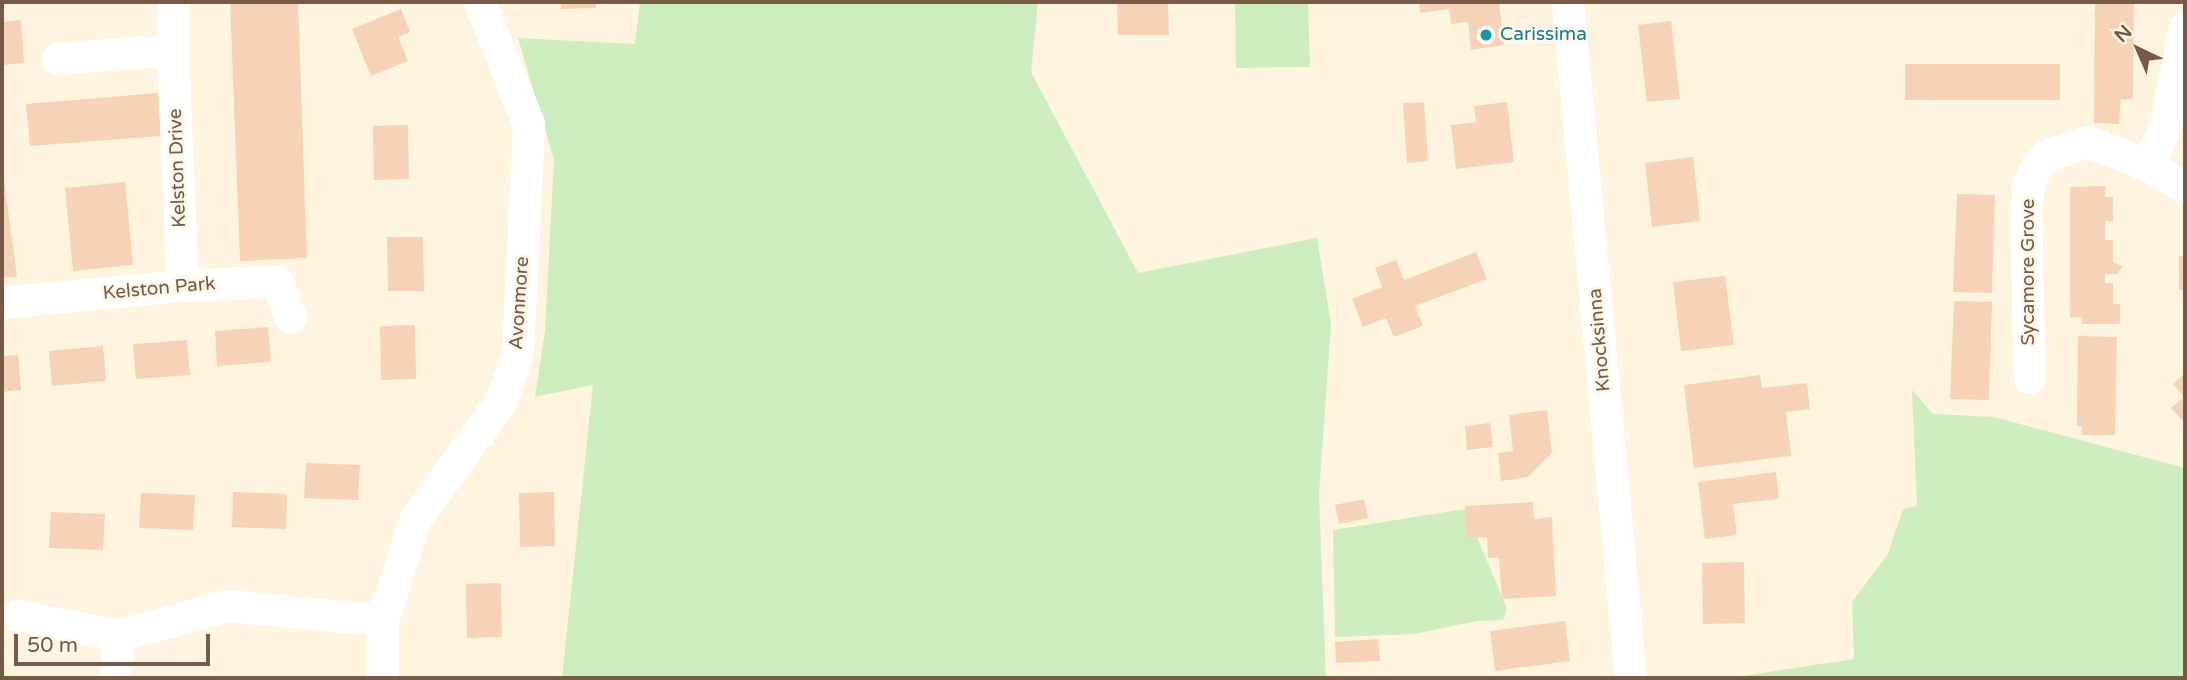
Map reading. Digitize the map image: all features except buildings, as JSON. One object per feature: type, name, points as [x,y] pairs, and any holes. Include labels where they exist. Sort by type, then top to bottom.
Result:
[{"type":"street","name":"Kelston Drive","points":[[174,2],[173,50],[183,286]]},
{"type":"street","name":"Avonmore","points":[[383,678],[383,621],[416,519],[502,401],[518,353],[529,124],[480,2]]},
{"type":"street","name":"Knocksinna","points":[[1568,2],[1631,678]]},
{"type":"street","points":[[2149,166],[2165,126],[2185,28]]},
{"type":"street","points":[[58,59],[173,50]]},
{"type":"street","name":"Sycamore Grove","points":[[2030,378],[2026,212],[2029,185],[2036,168],[2048,155],[2088,142],[2149,166],[2185,188]]},
{"type":"street","name":"Kelston Park","points":[[2,303],[183,286],[278,282],[291,318]]},
{"type":"street","points":[[18,616],[118,636],[228,606],[383,621]]},
{"type":"street","points":[[115,678],[118,636]]},
{"type":"green space","points":[[640,2],[1038,2],[1031,72],[1138,273],[1317,238],[1331,324],[1319,495],[1326,678],[562,678],[593,385],[535,397],[545,330],[554,160],[518,38],[635,44]]},
{"type":"green space","points":[[1235,2],[1308,2],[1310,67],[1236,68]]},
{"type":"green space","points":[[1912,390],[1933,414],[1994,417],[2185,468],[2185,678],[1729,678],[1854,659],[1852,602],[1888,554],[1903,509],[1917,506]]},
{"type":"green space","points":[[1465,509],[1507,608],[1503,620],[1477,621],[1414,634],[1335,637],[1333,530]]},
{"type":"place","name":"Carissima","points":[[1486,35]]}]
